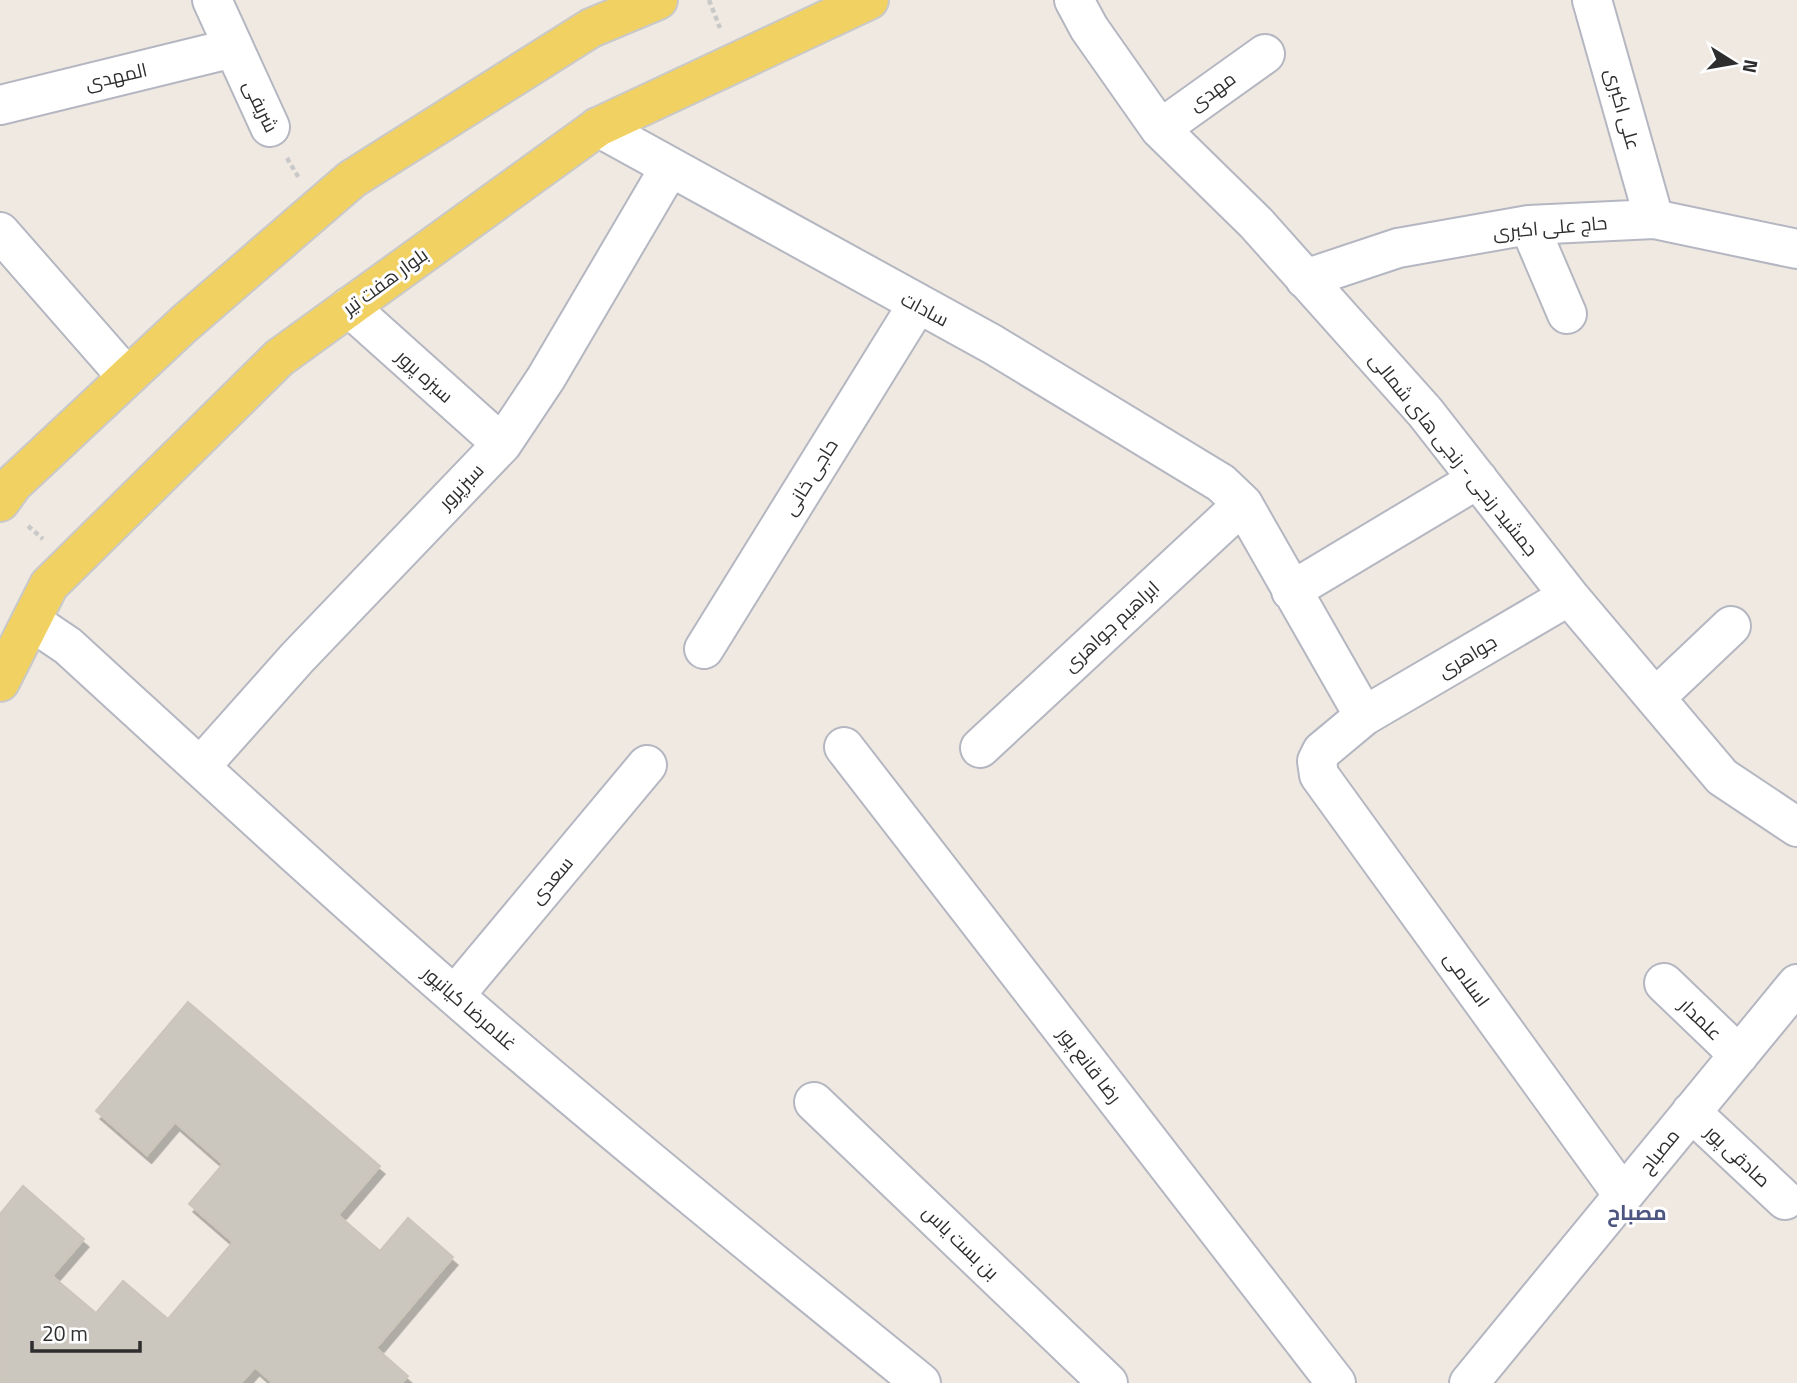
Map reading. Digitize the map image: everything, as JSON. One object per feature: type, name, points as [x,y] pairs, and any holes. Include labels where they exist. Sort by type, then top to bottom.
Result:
[{"type":"main road","points":[[10,511],[13,484],[127,377],[352,179],[591,28],[658,0]]},
{"type":"main road","name":"بلوار هفت تیر","points":[[0,681],[49,585],[279,358],[598,127],[869,0]]},
{"type":"street","name":"شریفی","points":[[212,0],[270,127]]},
{"type":"street","name":"جمشید رنجی - رنجی های شمالی","points":[[1074,0],[1089,28],[1160,129],[1256,223],[1425,412],[1569,596],[1722,777],[1797,828]]},
{"type":"street","name":"علی اکبری","points":[[1592,0],[1654,219]]},
{"type":"street","name":"المهدی","points":[[0,105],[233,48]]},
{"type":"street","name":"مهدی","points":[[1160,129],[1265,54]]},
{"type":"street","name":"سادات","points":[[598,127],[992,344],[1221,483],[1243,504]]},
{"type":"street","name":"سبزپرور","points":[[200,767],[306,648],[502,444],[546,378],[670,167]]},
{"type":"street","name":"حاج علی اکبری","points":[[1306,279],[1398,248],[1529,225],[1654,219],[1797,249]]},
{"type":"street","points":[[1529,225],[1567,314]]},
{"type":"street","points":[[0,232],[127,377]]},
{"type":"street","name":"حاجی خانی","points":[[704,649],[917,305]]},
{"type":"street","name":"سبزه پرور","points":[[349,307],[502,444]]},
{"type":"street","points":[[1291,592],[1478,479]]},
{"type":"street","points":[[1243,504],[1364,716]]},
{"type":"street","name":"ابراهیم جواهری","points":[[979,748],[1243,504]]},
{"type":"street","name":"جواهری","points":[[1317,761],[1322,751],[1364,716],[1569,596]]},
{"type":"street","name":"غلامرضا کیانپور","points":[[32,621],[68,646],[455,995],[629,1145],[921,1383]]},
{"type":"street","points":[[1655,698],[1731,626]]},
{"type":"street","name":"رضا قانع پور","points":[[844,747],[1336,1383]]},
{"type":"street","name":"اسلامی","points":[[1317,761],[1319,775],[1623,1195]]},
{"type":"street","name":"سعدی","points":[[455,995],[647,765]]},
{"type":"street","name":"علمدار","points":[[1664,983],[1739,1055]]},
{"type":"street","name":"مصباح","points":[[1469,1383],[1797,984]]},
{"type":"street","name":"بن بست یاس","points":[[814,1102],[1108,1383]]},
{"type":"street","name":"صادقی پور","points":[[1691,1112],[1785,1200]]},
{"type":"path","name":"شریفی","points":[[270,127],[317,209]]},
{"type":"path","points":[[10,511],[72,563]]},
{"type":"building","points":[[188,1002],[380,1166],[338,1215],[380,1251],[408,1218],[453,1257],[376,1348],[408,1376],[402,1383],[273,1383],[255,1367],[241,1383],[0,1382],[0,1214],[23,1186],[84,1239],[52,1276],[96,1313],[123,1281],[168,1319],[233,1242],[189,1204],[223,1164],[175,1122],[147,1155],[96,1111]]},
{"type":"district","name":"مصباح","points":[[1637,1213]]}]
